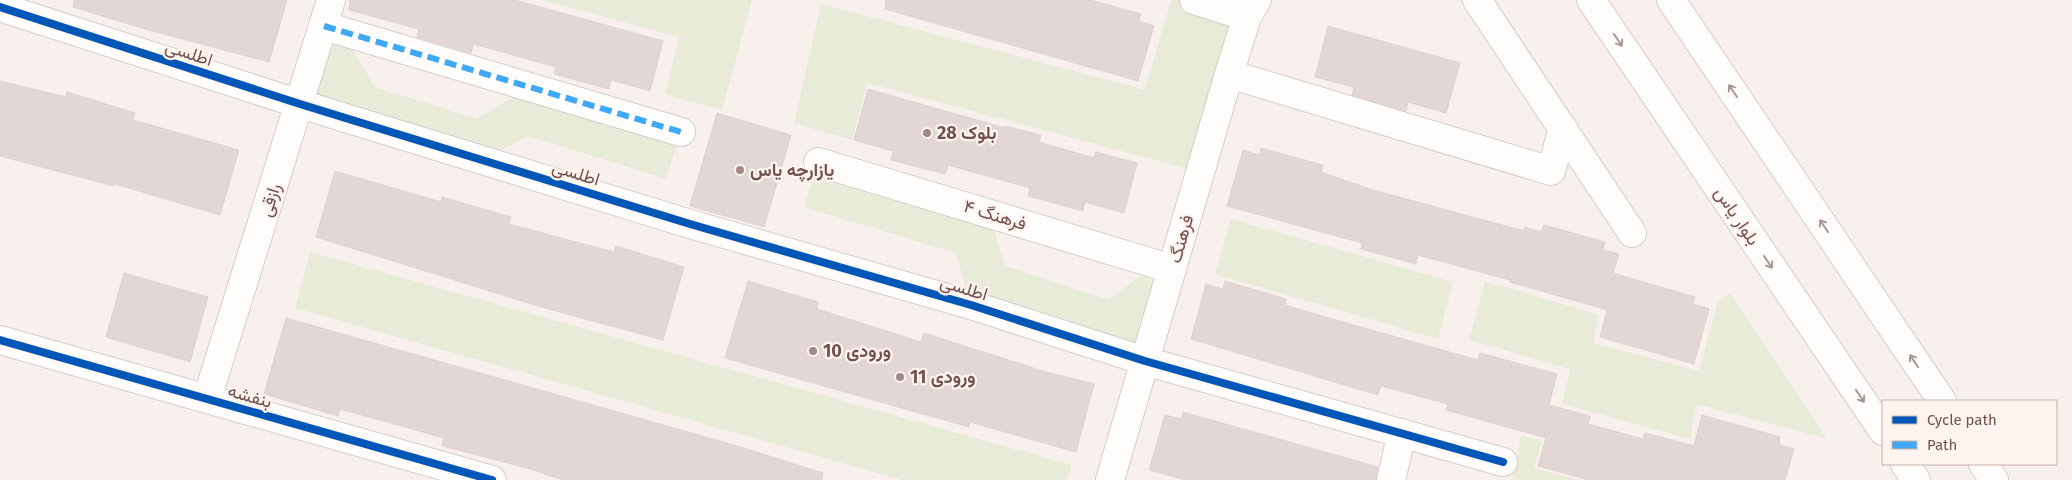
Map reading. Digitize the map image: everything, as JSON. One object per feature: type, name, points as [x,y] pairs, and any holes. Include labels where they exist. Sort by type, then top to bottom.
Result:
[{"type":"street","name":"رازقی","points":[[207,399],[332,0]]},
{"type":"street","points":[[1194,0],[1252,9]]},
{"type":"street","points":[[1477,0],[1632,233]]},
{"type":"street","name":"بلوار یاس","points":[[1591,0],[1882,430]]},
{"type":"street","points":[[1671,0],[1941,400]]},
{"type":"street","name":"اطلسی","points":[[0,7],[300,104],[690,224],[971,305],[1144,361],[1503,462]]},
{"type":"street","name":"فرهنگ","points":[[1110,480],[1229,74],[1252,9]]},
{"type":"street","points":[[324,26],[681,132]]},
{"type":"street","points":[[1229,74],[1550,171],[1563,128]]},
{"type":"street","name":"فرهنگ ۴","points":[[818,162],[1172,268]]},
{"type":"street","name":"بنفشه","points":[[0,340],[492,480]]},
{"type":"street","points":[[1391,480],[1402,434]]},
{"type":"street","points":[[1907,465],[1916,480]]},
{"type":"street","points":[[1984,465],[1994,480]]},
{"type":"green space","points":[[542,0],[752,0],[722,110],[665,94],[679,37]]},
{"type":"green space","points":[[1171,0],[1194,0],[1247,17],[1200,172],[867,83],[852,140],[794,123],[821,4],[1145,90]]},
{"type":"green space","points":[[324,26],[341,30],[375,87],[477,119],[530,86],[681,132],[666,179],[529,136],[482,160],[300,104]]},
{"type":"green space","points":[[818,162],[989,213],[1005,266],[1109,300],[1156,264],[1172,269],[1145,361],[971,305],[956,253],[804,207]]},
{"type":"green space","points":[[1231,219],[1453,282],[1438,339],[1215,274]]},
{"type":"green space","points":[[310,252],[1072,465],[1067,480],[902,480],[295,308]]},
{"type":"green space","points":[[1485,281],[1599,315],[1593,343],[1699,371],[1718,302],[1730,293],[1827,439],[1697,404],[1690,439],[1562,404],[1570,369],[1469,340]]},
{"type":"green space","points":[[1522,435],[1542,441],[1534,468],[1579,480],[1511,480]]},
{"type":"building","points":[[74,0],[287,0],[269,62],[145,29],[73,7]]},
{"type":"building","points":[[350,0],[515,0],[663,41],[650,91],[611,80],[609,89],[554,74],[556,67],[473,44],[471,53],[417,37],[419,29],[349,10]]},
{"type":"building","points":[[886,0],[1090,0],[1141,14],[1139,21],[1154,26],[1138,81],[885,9]]},
{"type":"building","points":[[1328,26],[1460,63],[1446,113],[1408,102],[1406,111],[1352,95],[1354,87],[1315,77]]},
{"type":"building","points":[[0,81],[66,97],[67,92],[135,113],[133,120],[239,150],[220,215],[115,184],[114,186],[0,156]]},
{"type":"building","points":[[868,89],[1005,128],[1005,126],[1041,135],[1039,142],[1094,158],[1096,152],[1137,163],[1124,213],[1085,202],[1083,211],[1028,196],[1030,188],[948,165],[945,174],[891,160],[893,151],[854,140]]},
{"type":"building","name":"یازارچه یاس","points":[[717,113],[791,135],[764,227],[690,206]]},
{"type":"building","points":[[1261,148],[1323,165],[1321,172],[1373,190],[1524,231],[1525,227],[1541,232],[1544,225],[1605,242],[1603,250],[1619,254],[1613,273],[1695,297],[1693,304],[1709,309],[1694,364],[1600,337],[1607,310],[1510,282],[1510,280],[1418,255],[1416,264],[1361,249],[1362,243],[1227,206],[1243,150],[1259,155]]},
{"type":"building","points":[[335,171],[441,202],[442,197],[511,217],[509,224],[614,252],[616,246],[684,267],[663,340],[541,307],[316,237]]},
{"type":"building","points":[[124,273],[208,297],[190,362],[106,337]]},
{"type":"building","points":[[748,281],[818,302],[817,309],[921,342],[924,333],[1046,372],[1094,384],[1076,452],[970,422],[969,427],[725,358]]},
{"type":"building","points":[[1225,281],[1286,299],[1285,305],[1478,360],[1480,353],[1557,374],[1549,405],[1590,416],[1588,424],[1643,439],[1645,433],[1694,446],[1702,415],[1780,437],[1779,445],[1794,449],[1785,480],[1589,480],[1538,466],[1546,438],[1446,410],[1448,404],[1381,386],[1378,395],[1191,339],[1206,284],[1223,289]]},
{"type":"building","points":[[286,318],[734,445],[823,473],[822,480],[563,480],[527,468],[442,446],[444,438],[340,409],[338,416],[264,394]]},
{"type":"building","points":[[1183,412],[1378,467],[1376,480],[1186,480],[1149,470],[1165,415],[1181,419]]},
{"type":"marked path","points":[[324,26],[681,132]]},
{"type":"cycle path","points":[[0,7],[300,104],[690,224],[971,305],[1145,361],[1503,462]]},
{"type":"cycle path","points":[[0,340],[492,480]]},
{"type":"place","name":"بلوک 28","points":[[927,133]]},
{"type":"place","name":"یازارچه یاس","points":[[740,170]]},
{"type":"place","name":"ورودی 10","points":[[813,351]]},
{"type":"place","name":"ورودی 11","points":[[900,377]]}]
